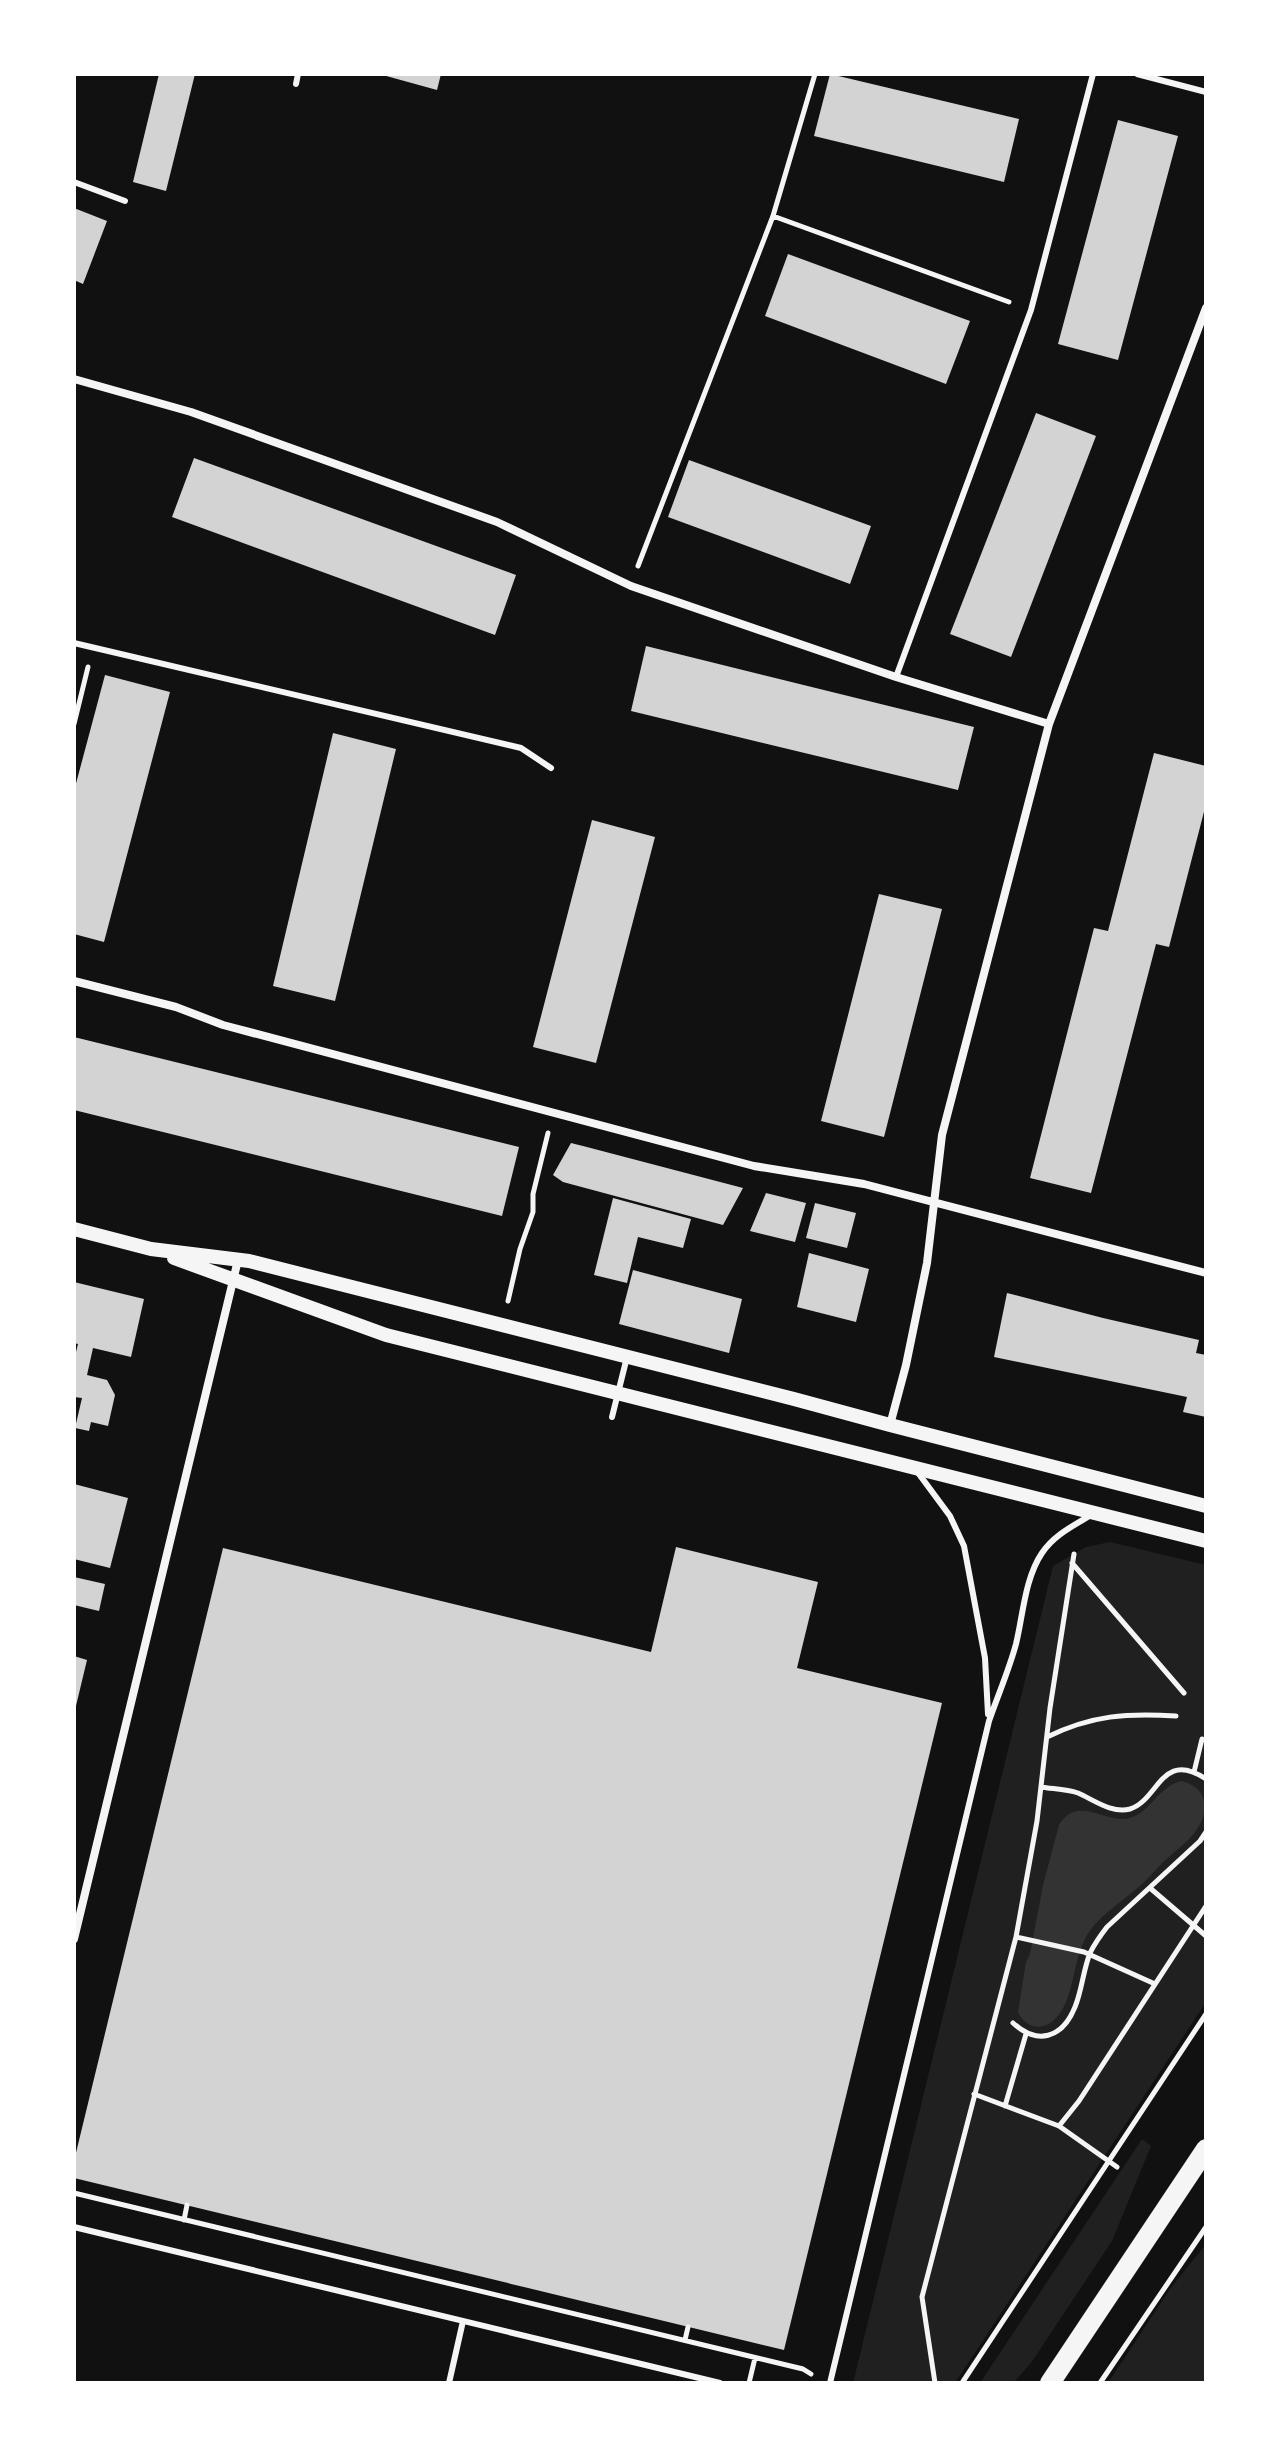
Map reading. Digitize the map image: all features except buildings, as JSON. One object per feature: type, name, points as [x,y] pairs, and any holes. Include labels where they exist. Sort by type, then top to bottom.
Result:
[{"type":"main road","points":[[1050,2383],[1205,2151]]},
{"type":"street","points":[[890,1425],[921,1293],[942,1135],[1049,724],[1206,308]]},
{"type":"street","points":[[74,379],[191,412],[497,522],[631,586],[896,677],[1049,724]]},
{"type":"street","points":[[74,981],[176,1007],[223,1025],[754,1166],[864,1184],[1206,1273]]},
{"type":"street","points":[[74,1229],[151,1249],[386,1335],[1206,1541]]},
{"type":"street","points":[[151,1249],[238,1260],[1206,1506]]},
{"type":"street","points":[[74,1939],[238,1260]]},
{"type":"lane","points":[[296,84],[298,74]]},
{"type":"lane","points":[[896,677],[1031,310],[1093,74]]},
{"type":"lane","points":[[1137,74],[1206,92]]},
{"type":"lane","points":[[74,182],[125,201]]},
{"type":"lane","points":[[74,643],[521,748],[551,768]]},
{"type":"lane","points":[[612,1417],[627,1357]]},
{"type":"lane","points":[[914,1467],[945,1508],[964,1546],[985,1658],[989,1721]]},
{"type":"lane","points":[[830,2383],[989,1721],[1015,1647],[1033,1572],[1040,1556],[1061,1533],[1094,1513]]},
{"type":"lane","points":[[74,2227],[720,2383]]},
{"type":"lane","points":[[449,2383],[463,2321]]},
{"type":"path","points":[[631,586],[773,216],[815,74]]},
{"type":"path","points":[[773,216],[1031,310]]},
{"type":"path","points":[[74,724],[92,648]]},
{"type":"path","points":[[507,1306],[520,1249],[533,1212],[533,1194],[554,1112]]},
{"type":"path","points":[[935,2383],[922,2297],[1016,1937],[1075,1549]]},
{"type":"path","points":[[1066,1559],[1184,1693]]},
{"type":"path","points":[[1046,1737],[1101,1717],[1139,1714],[1176,1716]]},
{"type":"path","points":[[1194,1772],[1202,1739]]},
{"type":"path","points":[[1041,1787],[1076,1792],[1108,1807],[1128,1810],[1145,1799],[1164,1776],[1173,1772],[1194,1772],[1206,1779]]},
{"type":"path","points":[[1013,2023],[1026,2034],[1037,2038],[1049,2036],[1067,2021],[1074,2009],[1087,1953],[1097,1939],[1206,1832]]},
{"type":"path","points":[[1150,1888],[1206,1936]]},
{"type":"path","points":[[1059,2126],[1079,2101],[1206,1906]]},
{"type":"path","points":[[1016,1937],[1087,1953],[1155,1984]]},
{"type":"path","points":[[962,2383],[1206,2014]]},
{"type":"path","points":[[1005,2106],[1026,2034]]},
{"type":"path","points":[[974,2094],[1059,2126],[1117,2167]]},
{"type":"path","points":[[74,2193],[803,2369],[813,2376]]},
{"type":"path","points":[[184,2220],[187,2205]]},
{"type":"path","points":[[1100,2383],[1206,2227]]},
{"type":"path","points":[[685,2340],[688,2327]]},
{"type":"path","points":[[749,2383],[755,2358]]},
{"type":"shaded area","points":[[1110,1542],[1206,1565],[1206,2002],[955,2383],[853,2383],[1053,1566],[1086,1547]]},
{"type":"shaded area","points":[[1181,1781],[1197,1789],[1204,1801],[1203,1816],[1195,1832],[1089,1932],[1060,2013],[1043,2026],[1028,2024],[1018,2012],[1026,1962],[1059,1825],[1073,1812],[1080,1811],[1114,1818],[1132,1817]]},
{"type":"shaded area","points":[[1142,2139],[1151,2146],[1112,2241],[1031,2363],[1013,2383],[980,2383]]},
{"type":"shaded area","points":[[1206,2244],[1204,2383],[1108,2383],[1170,2289]]}]
